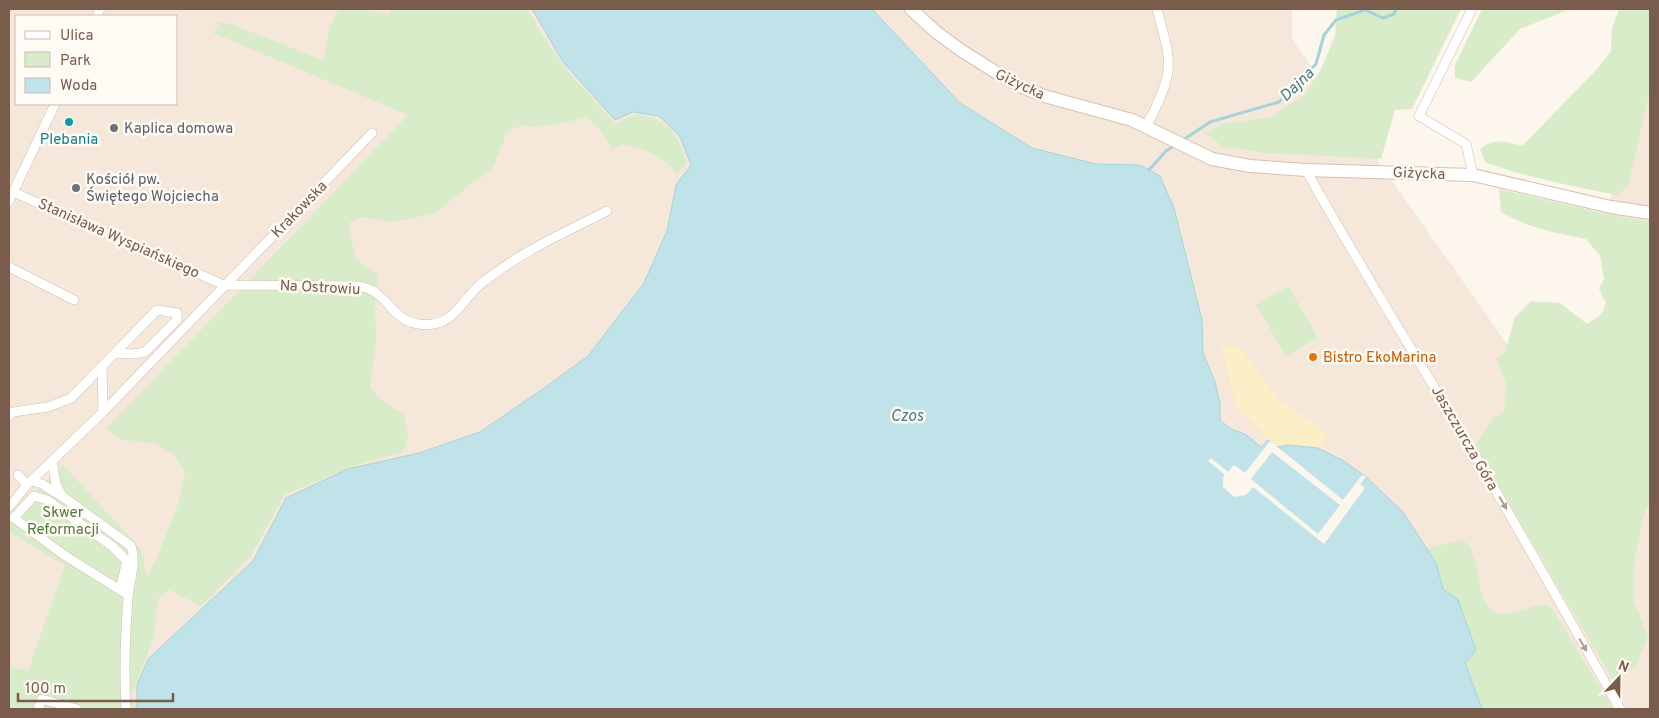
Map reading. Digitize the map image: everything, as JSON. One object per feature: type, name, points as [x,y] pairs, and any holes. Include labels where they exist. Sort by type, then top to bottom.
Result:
[{"type":"street","name":"Giżycka","points":[[912,9],[936,32],[985,66],[1020,86],[1044,96],[1132,120],[1187,148],[1212,158],[1250,166],[1306,170],[1473,175],[1611,207],[1650,213]]},
{"type":"street","points":[[1146,127],[1162,93],[1167,75],[1167,50],[1157,9]]},
{"type":"street","points":[[1472,9],[1419,116],[1466,144],[1473,175]]},
{"type":"street","points":[[11,196],[55,105]]},
{"type":"street","name":"Krakowska","points":[[9,506],[29,483],[103,412],[224,284],[372,133]]},
{"type":"street","name":"Jaszczurcza Góra","points":[[1306,170],[1344,238],[1479,463],[1620,709]]},
{"type":"street","name":"Stanisława Wyspiańskiego","points":[[11,196],[224,284]]},
{"type":"street","name":"Na Ostrowiu","points":[[224,284],[358,286],[375,292],[400,318],[418,324],[435,323],[455,314],[480,284],[520,255],[607,211]]},
{"type":"street","points":[[9,267],[74,300]]},
{"type":"street","points":[[9,416],[13,412],[48,407],[71,398],[102,366],[115,353],[158,310],[177,314],[177,320],[145,352],[133,354],[115,353]]},
{"type":"street","points":[[102,366],[103,412]]},
{"type":"street","points":[[52,462],[56,484],[62,496]]},
{"type":"street","points":[[18,475],[29,483],[42,484],[62,496],[131,546],[134,554],[124,592]]},
{"type":"street","points":[[124,592],[64,555],[11,518],[34,496],[47,500],[112,546],[127,560],[124,592],[126,709]]},
{"type":"street","points":[[38,709],[42,700],[77,709]]},
{"type":"shaded area","points":[[9,9],[532,9],[563,62],[633,112],[659,116],[680,136],[691,165],[676,185],[667,231],[644,283],[588,356],[480,432],[286,498],[253,561],[149,658],[137,701],[137,709],[9,709]]},
{"type":"shaded area","points":[[872,9],[1292,9],[1292,39],[1629,517],[1650,450],[1650,709],[1482,709],[1436,563],[1403,512],[1366,477],[1344,461],[1261,447],[1245,434],[1231,429],[1220,420],[1220,404],[1215,382],[1203,353],[1202,320],[1174,208],[1160,176],[1140,165],[1096,164],[1032,148],[960,103]]},
{"type":"shaded area","points":[[1650,71],[1650,232],[1602,225]]},
{"type":"green space","name":"Skwer Reformacji","points":[[339,9],[357,9],[389,14],[392,9],[527,9],[568,72],[616,124],[635,115],[648,116],[657,120],[671,130],[687,164],[677,173],[659,157],[640,149],[624,144],[613,150],[596,125],[584,117],[568,122],[534,127],[523,125],[508,131],[491,171],[436,212],[408,220],[386,222],[362,217],[349,223],[355,258],[378,275],[375,297],[376,341],[370,388],[386,404],[404,414],[408,437],[403,452],[365,462],[285,494],[251,556],[201,606],[169,590],[158,599],[154,633],[148,654],[133,690],[121,701],[137,701],[137,709],[9,709],[9,666],[28,671],[65,565],[9,532],[9,519],[63,465],[141,549],[147,576],[157,557],[178,504],[185,474],[175,455],[156,444],[119,439],[106,429],[408,115],[213,33],[220,22],[231,24],[323,60],[330,26]]},
{"type":"green space","points":[[1337,9],[1461,9],[1412,109],[1395,110],[1381,159],[1268,153],[1224,147],[1205,134],[1222,124],[1270,117],[1305,95],[1321,69],[1335,36]]},
{"type":"green space","points":[[1482,9],[1570,9],[1520,29],[1471,82],[1455,78],[1455,65]]},
{"type":"green space","points":[[1650,9],[1650,90],[1628,187],[1616,195],[1533,177],[1485,162],[1480,149],[1485,145],[1495,142],[1522,146],[1598,68],[1611,51],[1612,28],[1619,10]]},
{"type":"green space","points":[[1499,189],[1650,222],[1650,502],[1643,517],[1634,563],[1633,600],[1648,636],[1636,667],[1613,680],[1475,445],[1495,417],[1504,410],[1507,386],[1496,359],[1505,352],[1515,317],[1531,301],[1560,303],[1587,324],[1601,315],[1606,303],[1599,289],[1604,279],[1600,256],[1586,239],[1542,229],[1501,212]]},
{"type":"green space","points":[[1288,286],[1318,338],[1286,356],[1256,305]]},
{"type":"green space","points":[[1463,540],[1474,556],[1482,594],[1492,610],[1503,614],[1542,605],[1552,608],[1613,709],[1482,709],[1465,663],[1476,649],[1458,600],[1443,589],[1436,563],[1427,548]]},
{"type":"sand","points":[[1221,345],[1240,347],[1279,400],[1312,421],[1328,437],[1318,448],[1289,445],[1276,447],[1257,425],[1237,410]]},
{"type":"water","name":"Czos","points":[[532,9],[872,9],[960,103],[1032,148],[1096,164],[1140,165],[1160,176],[1174,208],[1202,320],[1203,353],[1215,382],[1220,404],[1220,420],[1231,429],[1245,434],[1261,447],[1268,440],[1276,447],[1289,445],[1318,448],[1344,461],[1366,477],[1403,512],[1436,563],[1443,589],[1458,600],[1476,650],[1465,663],[1482,709],[137,709],[137,684],[149,658],[253,561],[286,498],[348,469],[419,453],[480,432],[588,356],[644,283],[667,231],[676,185],[691,165],[680,137],[659,116],[633,112],[615,120],[563,62]]},
{"type":"pier","points":[[1270,441],[1343,500],[1362,475],[1366,477],[1360,484],[1365,488],[1324,544],[1253,487],[1246,495],[1234,497],[1223,487],[1225,475],[1208,461],[1211,458],[1228,472],[1234,465],[1245,473]],"holes":[[[1272,452],[1340,505],[1318,534],[1251,479]]]},
{"type":"waterway","name":"Dajna","points":[[1183,140],[1210,122],[1279,102],[1316,64],[1324,35],[1336,20],[1365,10],[1383,18],[1394,14],[1396,9]]},
{"type":"waterway","name":"Dajna","points":[[1149,170],[1166,151],[1175,145]]},
{"type":"place","name":"Plebania","points":[[69,122]]},
{"type":"place","name":"Kaplica domowa","points":[[114,128]]},
{"type":"place","name":"Kościół pw. Świętego Wojciecha","points":[[76,188]]},
{"type":"place","name":"Bistro EkoMarina","points":[[1313,357]]}]
